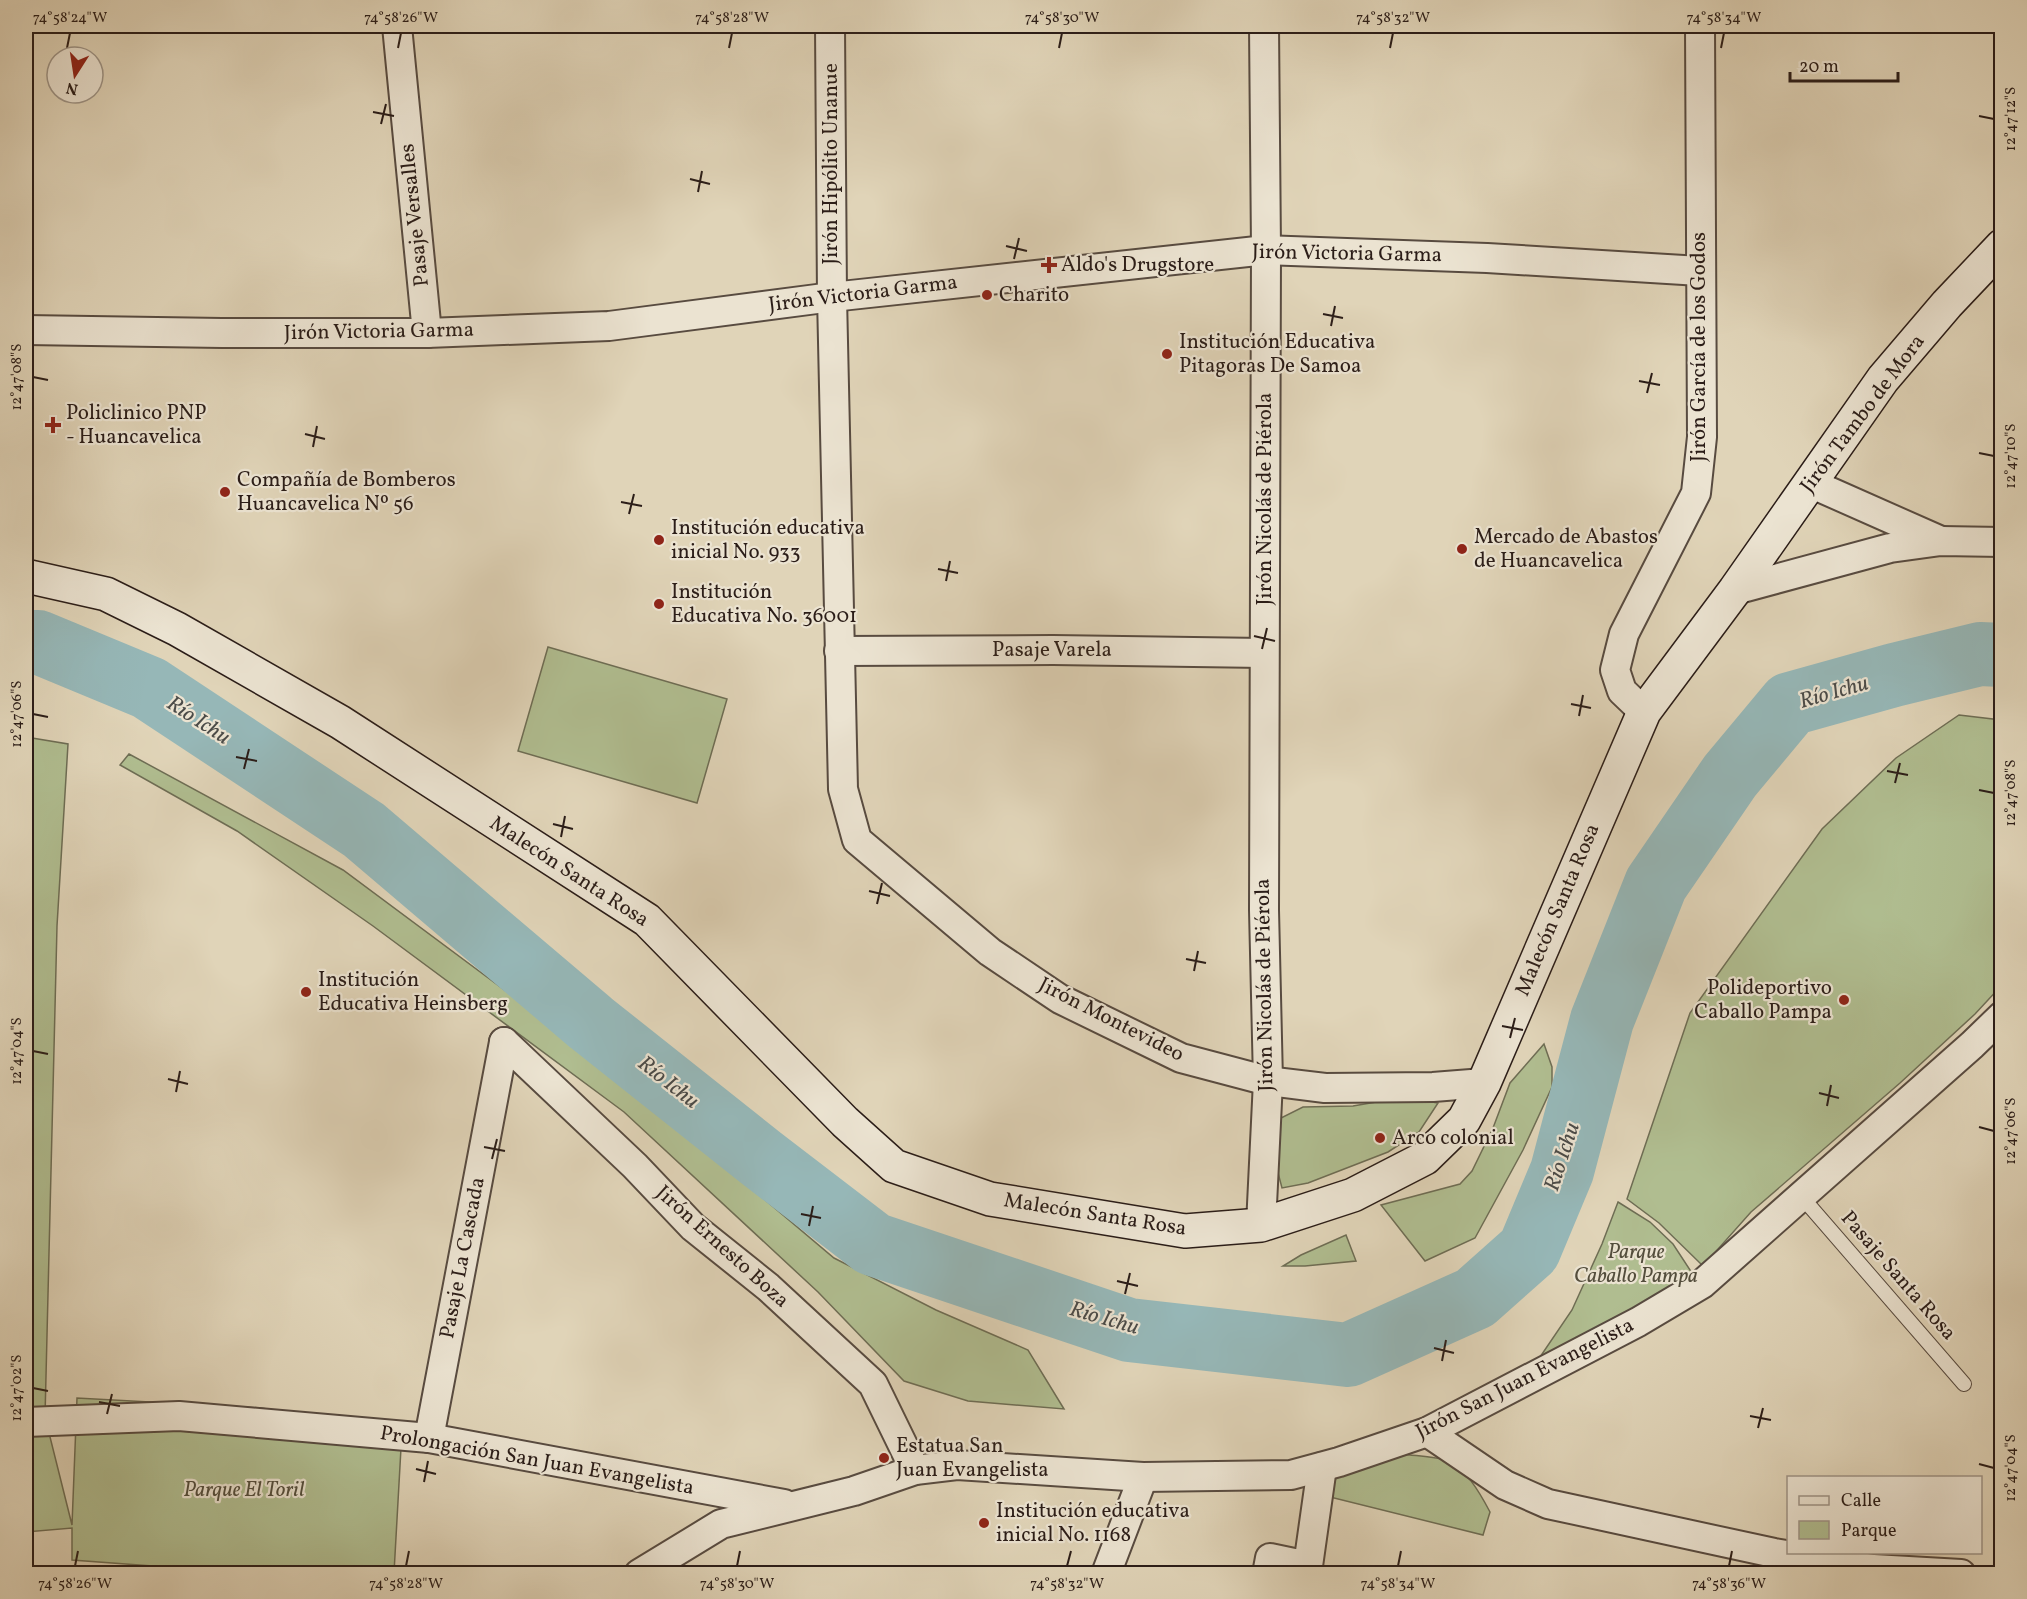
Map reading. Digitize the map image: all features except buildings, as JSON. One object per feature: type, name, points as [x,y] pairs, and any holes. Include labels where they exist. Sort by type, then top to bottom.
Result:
[{"type":"main road","name":"Jirón Tambo de Mora","points":[[1735,590],[1883,379],[1947,304],[2001,246]]},
{"type":"main road","name":"Malecón Santa Rosa","points":[[26,576],[106,594],[177,629],[340,722],[646,920],[845,1122],[894,1166],[990,1199],[1185,1232],[1261,1225],[1353,1195],[1425,1158],[1464,1120],[1484,1083],[1644,712],[1735,590]]},
{"type":"street","name":"Pasaje Versalles","points":[[397,26],[427,333]]},
{"type":"street","name":"Jirón Hipólito Unanue","points":[[830,26],[832,297],[843,789],[857,840]]},
{"type":"street","name":"Jirón Nicolás de Piérola","points":[[1261,1225],[1268,1081],[1264,910],[1266,250],[1264,26]]},
{"type":"street","name":"Jirón García de los Godos","points":[[1644,712],[1622,691],[1615,670],[1624,634],[1696,493],[1702,437],[1700,26]]},
{"type":"street","name":"Jirón Victoria Garma","points":[[26,330],[427,333],[609,327],[832,297],[1266,250],[1488,258],[1700,271]]},
{"type":"street","points":[[1810,483],[1941,541]]},
{"type":"street","points":[[1735,590],[1890,548],[1941,541],[2001,542]]},
{"type":"street","name":"Pasaje Varela","points":[[839,651],[1053,650],[1264,653]]},
{"type":"street","name":"Jirón Montevideo","points":[[857,840],[990,952],[1060,999],[1181,1058],[1268,1081],[1325,1088],[1433,1087],[1484,1083]]},
{"type":"street","name":"Jirón San Juan Evangelista","points":[[639,1574],[721,1524],[854,1491],[915,1470],[957,1464],[1143,1477],[1291,1475],[1427,1432],[1638,1322],[1702,1284],[1972,1045],[2001,1016]]},
{"type":"street","name":"Pasaje La Cascada","points":[[429,1438],[504,1042]]},
{"type":"street","name":"Jirón Ernesto Boza","points":[[504,1042],[635,1166],[693,1227],[768,1287],[873,1384],[915,1470]]},
{"type":"street","name":"Prolongación San Juan Evangelista","points":[[26,1422],[179,1416],[429,1438],[795,1506]]},
{"type":"street","points":[[1427,1432],[1505,1485],[1548,1504],[1772,1563],[1876,1571],[1962,1574]]},
{"type":"street","points":[[1267,1574],[1270,1558],[1308,1566],[1322,1467]]},
{"type":"street","points":[[1106,1574],[1143,1477]]},
{"type":"lane","name":"Pasaje Santa Rosa","points":[[1801,1196],[1964,1384]]},
{"type":"green space","points":[[548,647],[727,699],[697,803],[518,751]]},
{"type":"green space","name":"Polideportivo Caballo Pampa","points":[[1959,715],[2001,720],[2001,986],[1975,1014],[1900,1083],[1751,1212],[1703,1266],[1659,1223],[1627,1199],[1690,1013],[1822,829],[1896,758]]},
{"type":"green space","name":"Parque El Toril","points":[[26,737],[68,744],[57,926],[45,1417],[72,1525],[77,1398],[261,1408],[402,1430],[394,1573],[247,1573],[72,1560],[72,1528],[26,1532]]},
{"type":"green space","points":[[129,754],[343,870],[522,1003],[650,1103],[834,1258],[936,1310],[1028,1350],[1064,1409],[968,1401],[904,1381],[818,1292],[624,1112],[373,926],[237,831],[120,765]]},
{"type":"green space","points":[[1544,1044],[1552,1067],[1552,1087],[1523,1150],[1475,1238],[1425,1261],[1381,1205],[1460,1184],[1472,1171],[1493,1128],[1510,1083]]},
{"type":"green space","points":[[1420,1100],[1438,1103],[1419,1132],[1388,1152],[1308,1183],[1282,1188],[1277,1169],[1279,1119],[1303,1107],[1353,1106],[1382,1101]]},
{"type":"green space","name":"Parque Caballo Pampa","points":[[1618,1202],[1650,1222],[1673,1244],[1692,1273],[1665,1295],[1538,1360],[1572,1310]]},
{"type":"green space","points":[[1346,1235],[1356,1261],[1283,1266],[1301,1255]]},
{"type":"green space","points":[[1402,1454],[1444,1460],[1452,1463],[1465,1474],[1490,1512],[1483,1535],[1326,1496],[1336,1475]]},
{"type":"waterway","name":"Río Ichu","points":[[26,642],[38,642],[149,688],[364,830],[591,1023],[873,1244],[1129,1330],[1348,1355],[1475,1298],[1529,1250],[1562,1171],[1602,1020],[1656,884],[1730,776],[1790,704],[1980,654],[2002,655]]},
{"type":"place","name":"Aldo's Drugstore","points":[[1049,265]]},
{"type":"place","name":"Charito","points":[[987,295]]},
{"type":"place","name":"Institución Educativa Pitagoras De Samoa","points":[[1167,354]]},
{"type":"place","name":"Policlinico PNP - Huancavelica","points":[[53,425]]},
{"type":"place","name":"Compañía de Bomberos Huancavelica Nº 56","points":[[225,492]]},
{"type":"place","name":"Institución educativa inicial No. 933","points":[[659,540]]},
{"type":"place","name":"Mercado de Abastos de Huancavelica","points":[[1462,549]]},
{"type":"place","name":"Institución Educativa No. 36001","points":[[659,604]]},
{"type":"place","name":"Institución Educativa Heinsberg","points":[[306,992]]},
{"type":"place","name":"Polideportivo Caballo Pampa","points":[[1844,1000]]},
{"type":"place","name":"Arco colonial","points":[[1380,1138]]},
{"type":"place","name":"Estatua San Juan Evangelista","points":[[884,1458]]},
{"type":"place","name":"Institución educativa inicial No. 1168","points":[[984,1523]]}]
